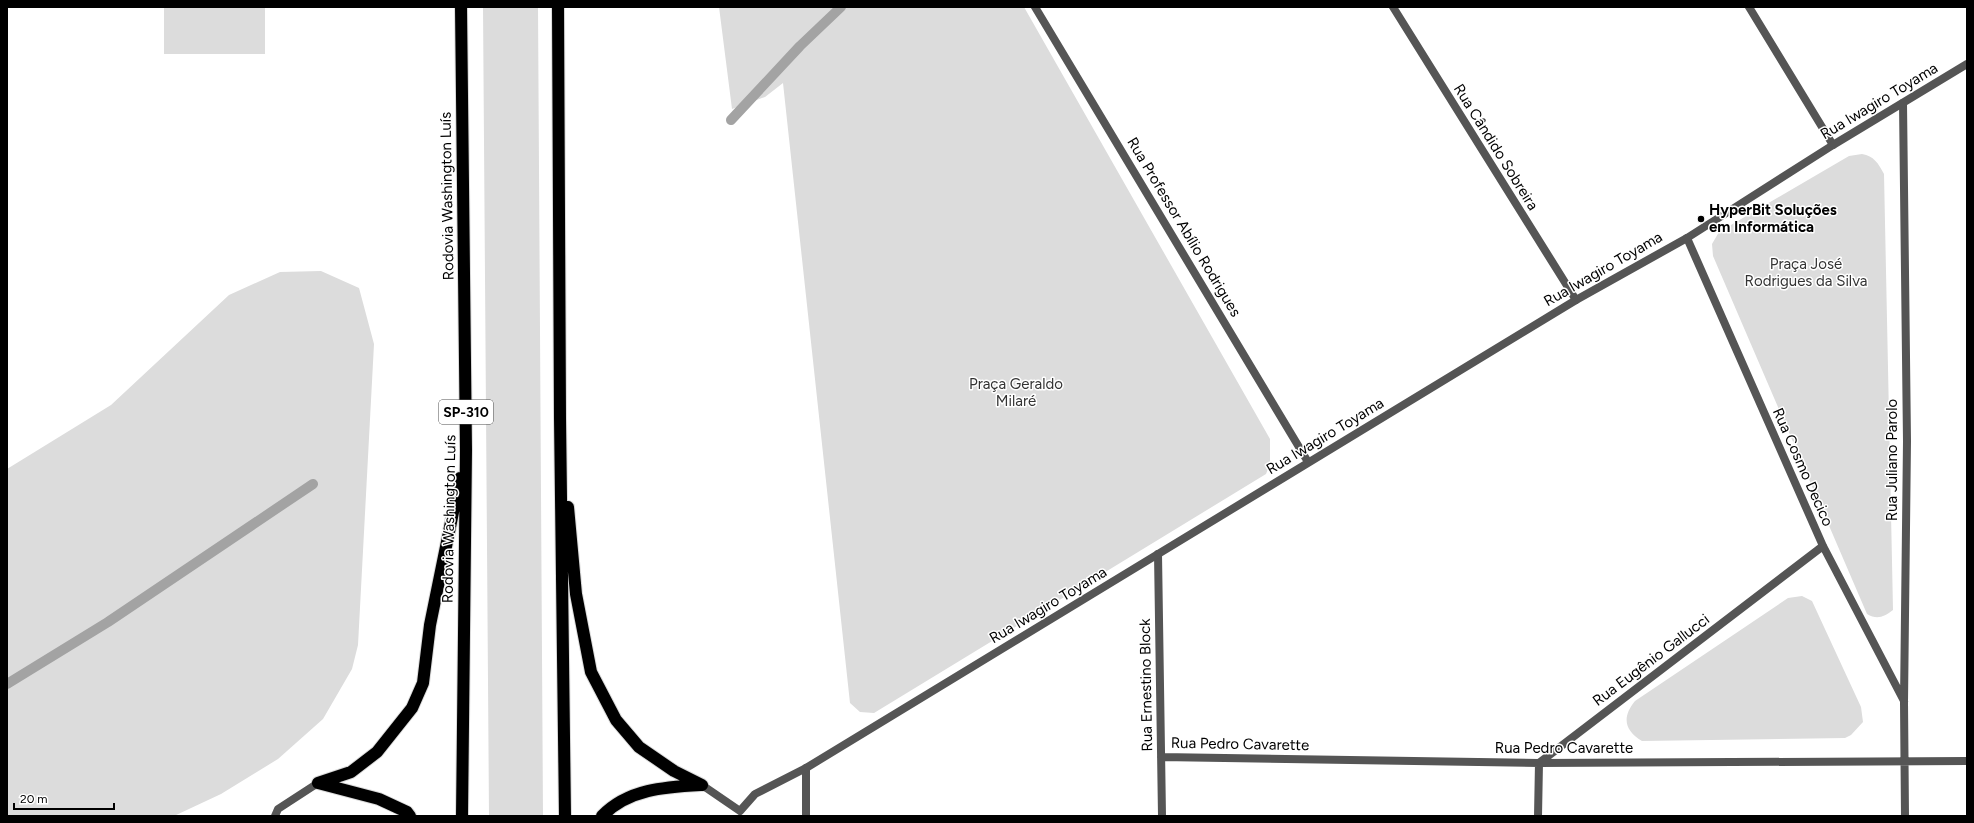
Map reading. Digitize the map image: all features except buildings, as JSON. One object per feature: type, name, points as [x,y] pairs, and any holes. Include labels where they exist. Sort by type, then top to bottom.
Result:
[{"type":"highway","name":"Rodovia Washington Luís","points":[[462,7],[466,450],[462,816]]},
{"type":"highway","points":[[558,7],[560,418],[565,816]]},
{"type":"highway","points":[[560,418],[576,594],[591,672],[616,720],[639,747],[674,771],[702,785]]},
{"type":"highway","points":[[318,783],[351,772],[377,752],[412,708],[423,683],[430,625],[466,450]]},
{"type":"highway","points":[[318,783],[379,799],[407,812],[410,816]]},
{"type":"highway","points":[[602,816],[608,810],[630,796],[652,789],[702,785]]},
{"type":"street","name":"Rua Professor Abílio Rodrigues","points":[[1035,7],[1308,462]]},
{"type":"street","name":"Rua Cândido Sobreira","points":[[1393,7],[1576,300]]},
{"type":"street","points":[[1749,7],[1833,145]]},
{"type":"street","name":"Rua Iwagiro Toyama","points":[[702,785],[741,814],[756,794],[806,768],[1576,300],[1687,238],[1833,145],[1967,64]]},
{"type":"street","name":"Rua Juliano Parolo","points":[[1903,103],[1907,441],[1904,702],[1905,816]]},
{"type":"street","name":"Rua Cosmo Decico","points":[[1687,238],[1823,546],[1904,702]]},
{"type":"street","name":"Rua Eugênio Gallucci","points":[[1539,763],[1823,546]]},
{"type":"street","name":"Rua Ernestino Block","points":[[1158,554],[1162,816]]},
{"type":"street","name":"Rua Pedro Cavarette","points":[[1161,757],[1539,763],[1967,761]]},
{"type":"street","points":[[1538,816],[1539,763]]},
{"type":"street","points":[[806,768],[806,816]]},
{"type":"street","points":[[275,816],[278,810],[318,783]]},
{"type":"green space","points":[[164,7],[265,7],[265,54],[164,54]]},
{"type":"green space","points":[[483,7],[538,7],[543,816],[489,816]]},
{"type":"green space","name":"Praça Geraldo Milaré","points":[[719,7],[1024,7],[1270,439],[1270,464],[1266,474],[874,713],[860,712],[850,703],[783,83],[765,97],[732,109]]},
{"type":"green space","name":"Praça José Rodrigues da Silva","points":[[1862,154],[1870,156],[1884,174],[1893,610],[1880,617],[1874,617],[1867,614],[1713,256],[1712,244],[1719,232],[1849,156]]},
{"type":"green space","points":[[321,271],[359,288],[374,344],[358,645],[352,669],[323,719],[278,759],[221,794],[174,816],[7,816],[7,469],[111,405],[229,295],[280,272]]},
{"type":"green space","points":[[1802,596],[1812,601],[1861,707],[1863,722],[1851,735],[1845,738],[1642,741],[1631,732],[1628,728],[1627,718],[1628,712],[1635,701],[1788,598]]},
{"type":"waterway","points":[[731,120],[800,46],[841,7]]},
{"type":"waterway","points":[[7,684],[108,622],[313,484]]},
{"type":"place","name":"HyperBit Soluções em Informática","points":[[1701,219]]}]
